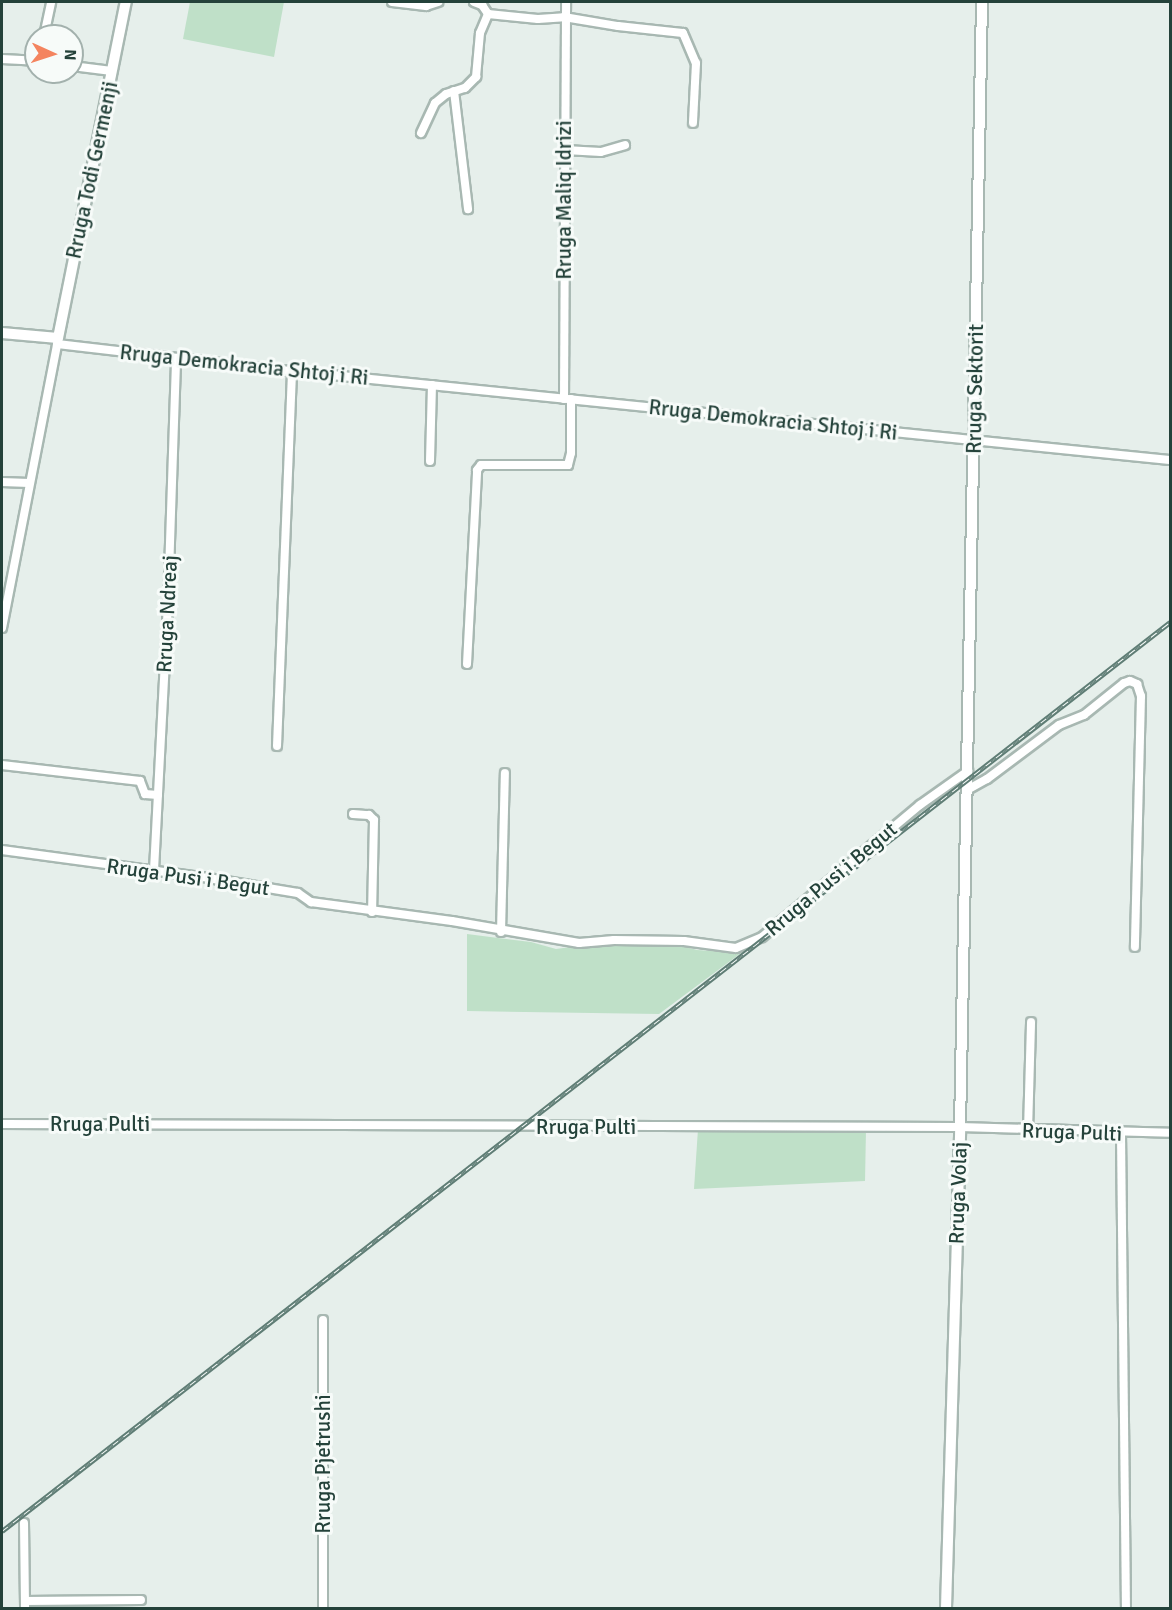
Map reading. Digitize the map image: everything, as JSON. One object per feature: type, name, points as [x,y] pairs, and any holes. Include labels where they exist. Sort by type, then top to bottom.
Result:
[{"type":"street","points":[[46,24],[51,2]]},
{"type":"street","name":"Rruga Todi Germenji","points":[[58,341],[126,2]]},
{"type":"street","points":[[392,2],[426,6],[438,2]]},
{"type":"street","points":[[474,2],[482,5],[488,14]]},
{"type":"street","name":"Rruga Maliq Idrizi","points":[[566,2],[564,17],[567,399]]},
{"type":"street","name":"Rruga Sektorit","points":[[968,774],[982,2]]},
{"type":"street","points":[[488,14],[538,19],[564,17],[618,27],[683,33],[696,63],[693,123]]},
{"type":"street","points":[[421,133],[435,103],[454,91],[465,88],[476,77],[480,33],[488,14]]},
{"type":"street","points":[[2,59],[24,61]]},
{"type":"street","points":[[84,68],[112,71]]},
{"type":"street","points":[[454,91],[468,208]]},
{"type":"street","points":[[565,150],[601,152],[625,145]]},
{"type":"street","points":[[2,333],[58,341],[2,627]]},
{"type":"street","name":"Rruga Demokracia Shtoj i Ri","points":[[58,341],[176,358],[292,371],[1170,460]]},
{"type":"street","name":"Rruga Ndreaj","points":[[154,870],[168,603],[176,358]]},
{"type":"street","points":[[277,746],[292,371]]},
{"type":"street","points":[[430,461],[432,385]]},
{"type":"street","points":[[467,664],[477,470],[481,465],[568,465],[571,453],[567,399]]},
{"type":"street","points":[[2,482],[29,483]]},
{"type":"street","points":[[967,790],[987,779],[1059,725],[1084,715],[1124,683],[1130,681],[1137,684],[1141,696],[1135,947]]},
{"type":"street","points":[[2,765],[135,780],[143,784],[145,794],[158,795]]},
{"type":"street","points":[[501,932],[505,772]]},
{"type":"street","name":"Rruga Volaj","points":[[946,1608],[968,774]]},
{"type":"street","name":"Rruga Pusi i Begut","points":[[2,850],[154,870],[298,893],[311,902],[452,921],[501,932],[582,944],[614,940],[684,941],[736,948],[772,930],[920,805],[968,774]]},
{"type":"street","points":[[353,814],[369,815],[374,820],[372,912]]},
{"type":"street","points":[[1028,1131],[1032,1022]]},
{"type":"street","name":"Rruga Pulti","points":[[2,1124],[960,1127],[1028,1131],[1170,1133]]},
{"type":"street","points":[[1121,1133],[1126,1608]]},
{"type":"street","name":"Rruga Pjetrushi","points":[[323,1320],[323,1608]]},
{"type":"street","points":[[24,1523],[25,1605],[141,1600]]},
{"type":"green space","points":[[190,2],[284,2],[274,57],[183,39]]},
{"type":"green space","points":[[467,934],[531,942],[556,949],[600,943],[679,945],[697,950],[741,953],[659,1014],[467,1011]]},
{"type":"green space","points":[[698,1129],[866,1129],[865,1181],[694,1189]]},
{"type":"railway","points":[[2,1531],[1170,622]]}]
